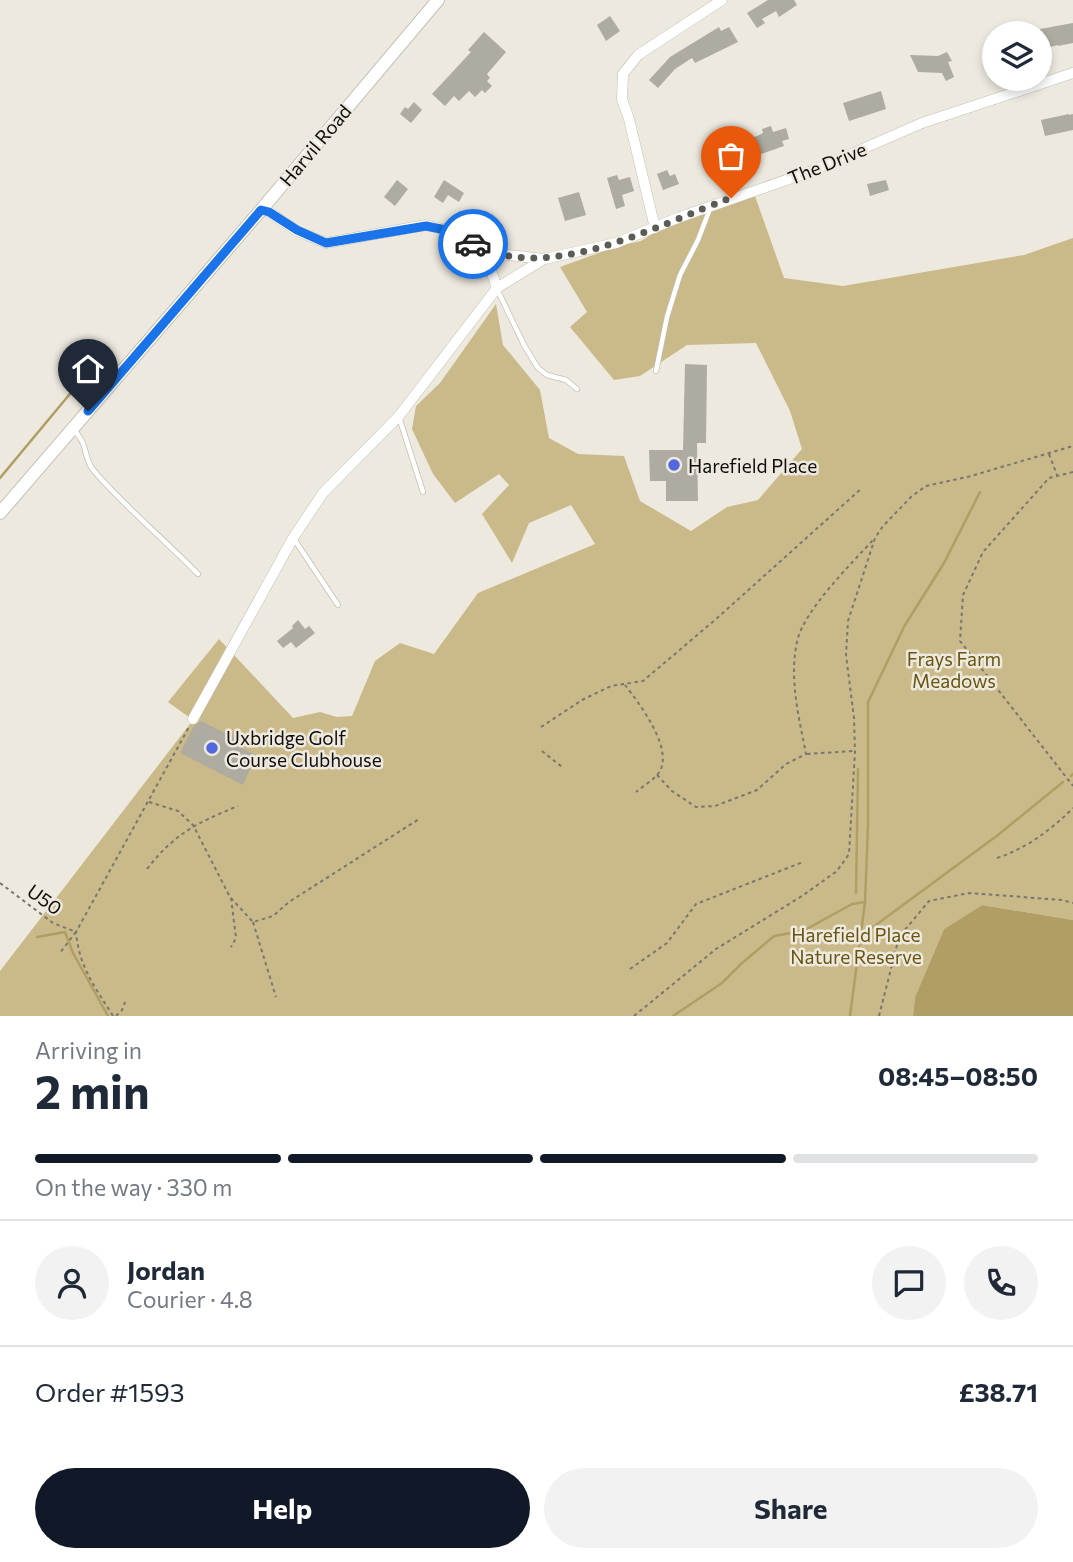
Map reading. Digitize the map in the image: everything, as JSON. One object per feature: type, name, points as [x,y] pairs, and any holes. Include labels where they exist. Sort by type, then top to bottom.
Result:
[{"type":"street","name":"Harvil Road","points":[[0,513],[438,0]]},
{"type":"street","points":[[655,228],[622,99],[623,75],[638,55],[707,4],[722,0]]},
{"type":"street","name":"The Drive","points":[[261,210],[326,243],[426,226],[446,230],[489,253],[544,259],[616,243],[812,171],[922,123],[1073,73]]},
{"type":"street","points":[[489,253],[490,268],[497,288]]},
{"type":"street","points":[[193,719],[293,538],[323,493],[399,416],[497,288],[544,259]]},
{"type":"lane","points":[[656,371],[667,317],[680,275],[711,206]]},
{"type":"lane","points":[[497,288],[538,368],[547,375],[566,380],[577,389]]},
{"type":"lane","points":[[399,416],[423,492]]},
{"type":"lane","points":[[72,429],[83,438],[91,468],[198,574]]},
{"type":"lane","points":[[293,538],[338,605]]},
{"type":"path","points":[[806,754],[795,694],[797,640],[803,625],[818,603],[912,496],[926,486],[1073,446]]},
{"type":"path","points":[[1048,453],[1058,476]]},
{"type":"path","points":[[1073,472],[1049,478],[983,552],[963,595],[960,641],[1073,786]]},
{"type":"path","points":[[541,727],[582,700],[611,686],[643,681],[862,488]]},
{"type":"path","points":[[634,1016],[716,949],[837,871],[849,854],[855,751],[846,655],[848,621],[875,538]]},
{"type":"path","points":[[625,684],[650,720],[663,754],[657,775],[636,792]]},
{"type":"path","points":[[59,954],[76,932],[193,719]]},
{"type":"path","points":[[542,751],[562,767]]},
{"type":"path","points":[[657,775],[696,807],[715,806],[757,790],[786,764],[806,754],[855,751]]},
{"type":"path","points":[[149,802],[178,811],[193,825],[230,897],[253,922],[276,997]]},
{"type":"path","points":[[147,869],[160,853],[193,825],[238,806]]},
{"type":"path","points":[[997,858],[1016,852],[1053,828],[1073,808]]},
{"type":"path","points":[[253,922],[273,916],[289,902],[419,819]]},
{"type":"path","points":[[630,969],[667,943],[696,904],[803,862]]},
{"type":"path","name":"U50","points":[[0,883],[53,923],[76,932]]},
{"type":"path","points":[[879,1016],[900,937],[929,901],[969,893],[1073,903]]},
{"type":"path","points":[[230,897],[236,938],[231,947]]},
{"type":"path","points":[[76,932],[78,953],[85,971],[115,1016],[122,1010],[125,1002]]},
{"type":"green space","points":[[755,196],[784,278],[843,286],[1024,255],[1073,238],[1073,920],[982,905],[944,929],[915,997],[913,1016],[0,1016],[0,971],[193,720],[168,702],[219,639],[293,718],[320,712],[337,717],[352,716],[375,661],[400,643],[434,654],[478,593],[595,544],[571,505],[529,523],[512,563],[482,514],[509,485],[499,474],[455,503],[433,474],[412,429],[416,406],[440,383],[496,304],[503,345],[540,390],[549,438],[578,454],[624,456],[640,501],[691,531],[727,507],[758,500],[802,449],[790,411],[756,343],[687,345],[640,376],[614,380],[570,327],[587,312],[560,267],[618,246],[641,241],[657,231]]},
{"type":"shaded area","points":[[982,905],[1073,920],[1073,1016],[913,1016],[915,997],[944,929]]},
{"type":"building","points":[[768,0],[794,0],[797,5],[779,17],[776,11],[762,19],[765,23],[757,28],[747,13]]},
{"type":"building","points":[[610,16],[620,31],[606,41],[597,25]]},
{"type":"building","points":[[1073,23],[1073,43],[1052,46],[1052,27]]},
{"type":"building","points":[[719,27],[721,31],[729,27],[738,42],[695,63],[692,58],[675,69],[658,88],[649,80],[670,57]]},
{"type":"building","points":[[484,32],[506,52],[487,74],[490,78],[487,81],[492,86],[475,97],[469,91],[459,101],[454,96],[445,106],[432,94],[471,52],[468,50]]},
{"type":"building","points":[[947,52],[952,61],[948,62],[954,77],[946,81],[942,73],[918,72],[910,55],[938,56]]},
{"type":"building","points":[[881,91],[886,109],[849,121],[843,103]]},
{"type":"building","points":[[414,102],[422,110],[411,123],[400,114]]},
{"type":"building","points":[[1073,114],[1073,130],[1045,136],[1041,120]]},
{"type":"building","points":[[771,126],[773,132],[786,128],[789,139],[782,141],[784,146],[710,172],[705,155],[732,147],[731,144],[757,136],[763,133],[762,129]]},
{"type":"building","points":[[667,170],[670,176],[675,174],[679,184],[663,190],[657,174]]},
{"type":"building","points":[[617,175],[619,180],[630,177],[634,191],[622,195],[625,206],[616,209],[607,178]]},
{"type":"building","points":[[397,180],[408,189],[395,206],[384,197]]},
{"type":"building","points":[[444,180],[464,193],[459,202],[448,195],[443,203],[434,197]]},
{"type":"building","points":[[886,180],[889,190],[870,196],[867,184]]},
{"type":"building","points":[[579,192],[586,215],[565,221],[558,198]]},
{"type":"building","points":[[685,364],[707,365],[706,443],[697,443],[698,501],[666,501],[666,481],[650,481],[649,450],[683,450]]},
{"type":"building","points":[[298,620],[305,629],[309,626],[315,633],[296,648],[291,642],[283,648],[277,641],[293,628]]},
{"type":"building","name":"Uxbridge Golf Course Clubhouse","points":[[201,721],[233,737],[236,741],[234,744],[256,755],[243,785],[180,753],[194,726]]},
{"type":"waterway","points":[[0,478],[74,389]]},
{"type":"waterway","points":[[850,1016],[865,902],[868,702],[905,625],[944,563],[980,492]]},
{"type":"waterway","points":[[856,893],[858,769]]},
{"type":"waterway","points":[[869,930],[998,835],[1063,782]]},
{"type":"waterway","points":[[673,1016],[722,983],[774,936],[803,931],[852,904],[865,902]]},
{"type":"waterway","points":[[37,937],[65,932],[73,953],[108,1016]]},
{"type":"way so far","points":[[473,244],[489,253],[544,259],[616,243],[731,198]]},
{"type":"place","name":"Harefield Place","points":[[674,465]]},
{"type":"place","name":"Uxbridge Golf Course Clubhouse","points":[[212,748]]},
{"type":"route","points":[[88,411],[261,210],[326,243],[426,226],[446,230],[473,244]]},
{"type":"park label","name":"Frays Farm Meadows","points":[[954,669]]},
{"type":"park label","name":"Harefield Place Nature Reserve","points":[[856,945]]}]
